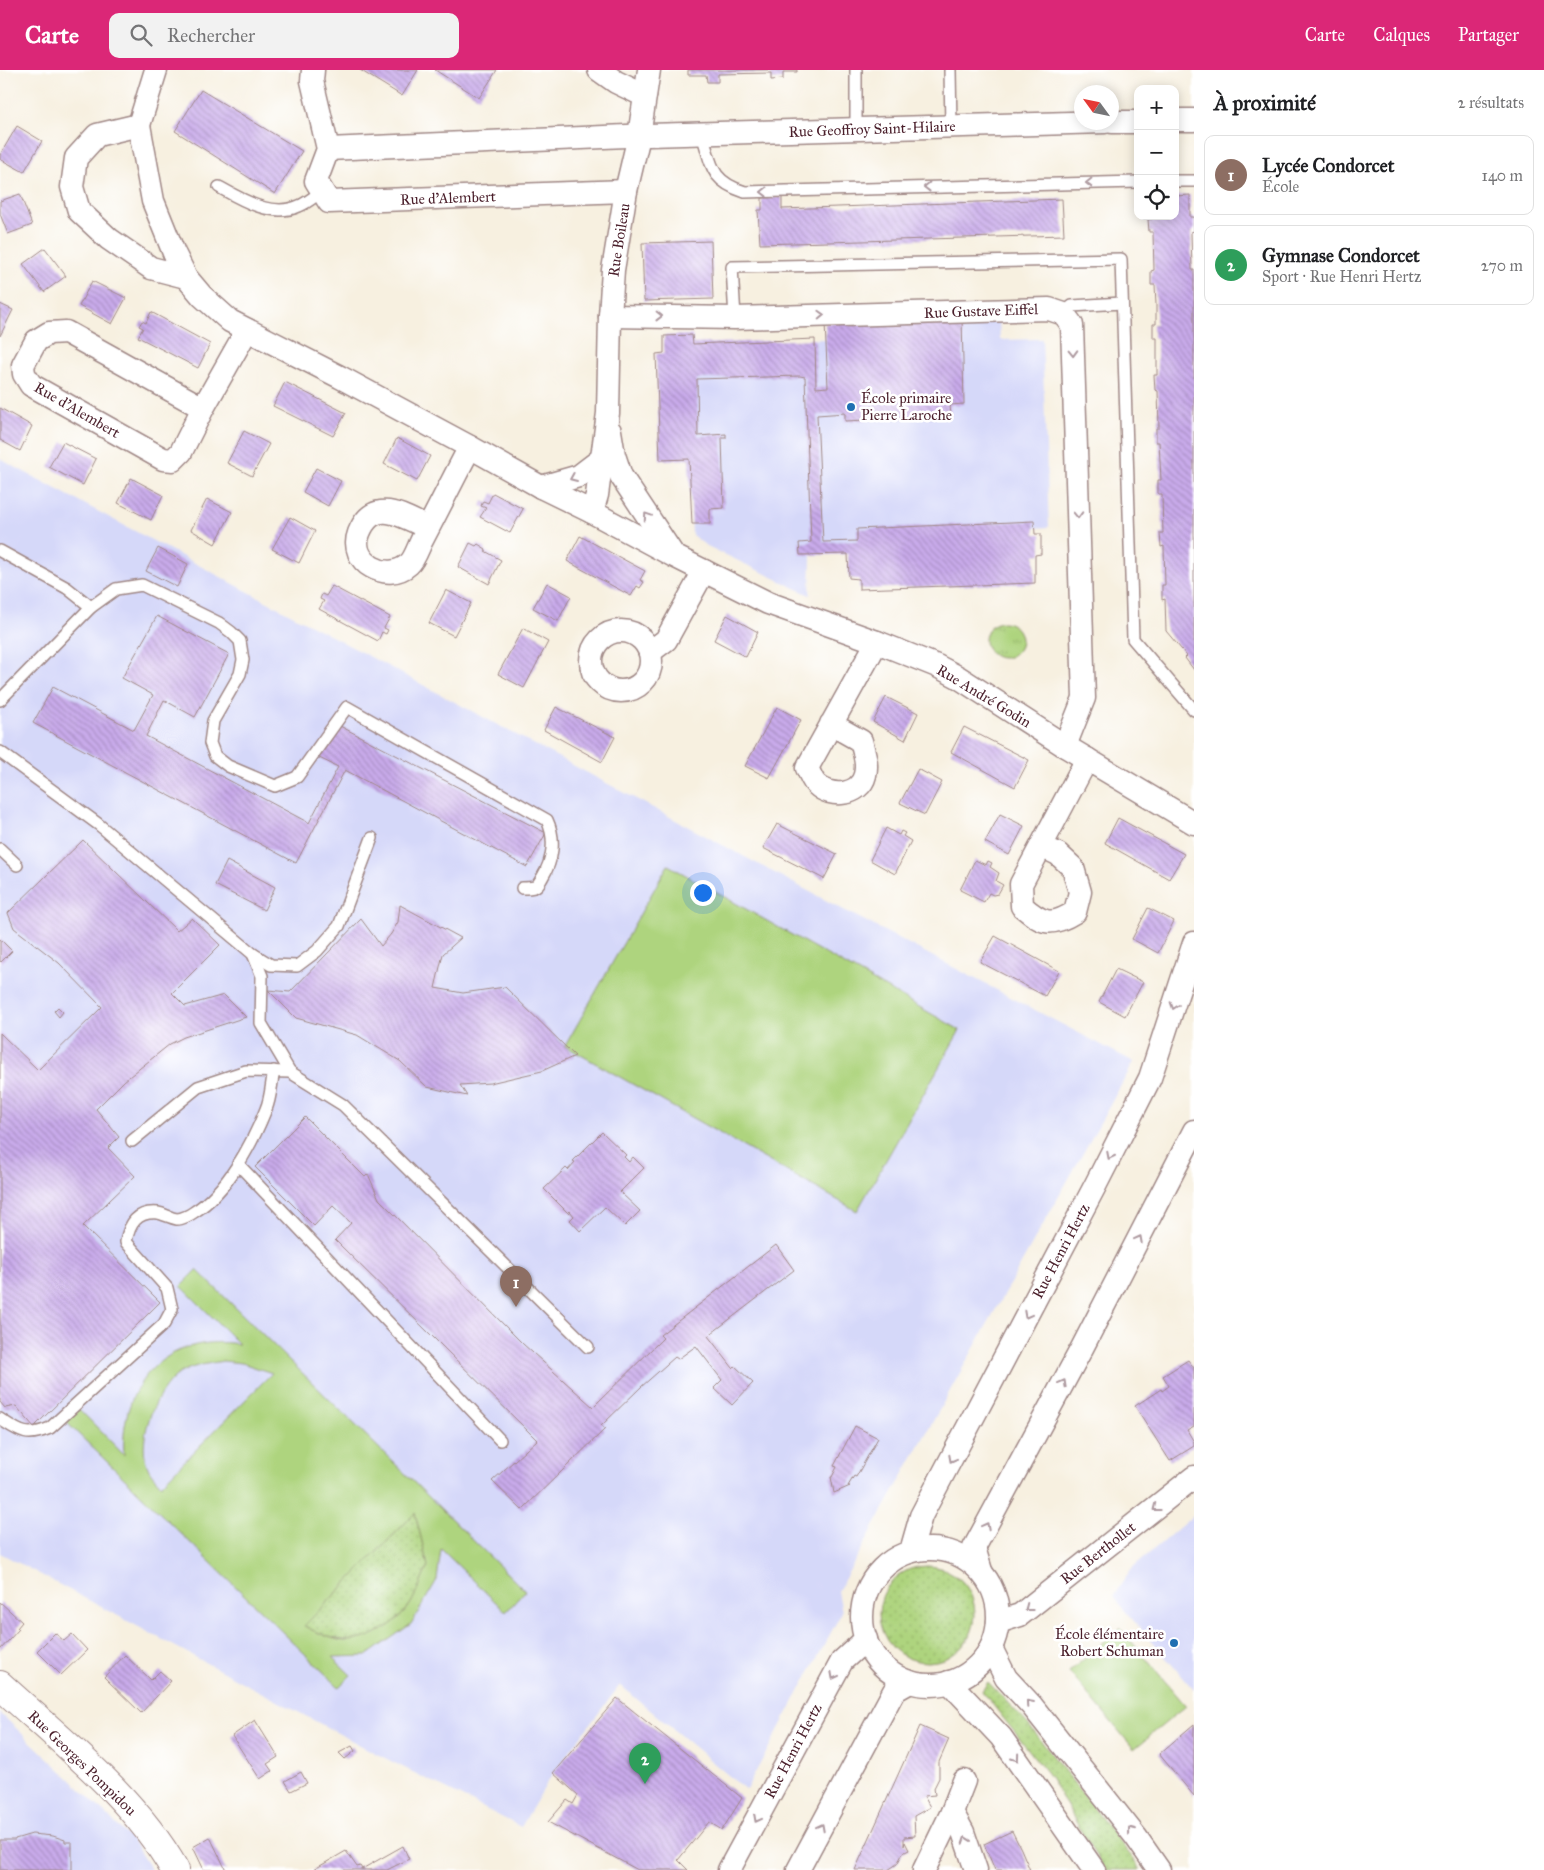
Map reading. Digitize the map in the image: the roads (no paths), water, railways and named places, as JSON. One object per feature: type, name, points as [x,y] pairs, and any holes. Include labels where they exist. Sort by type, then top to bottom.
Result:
[{"type":"main road","name":"Rue Georges Pompidou","points":[[0,1685],[123,1799],[161,1846],[175,1870]]},
{"type":"street","points":[[156,70],[139,125],[153,201],[186,277],[202,296],[230,321],[340,377],[541,487],[579,476],[600,460]]},
{"type":"street","points":[[313,70],[312,81],[328,149],[316,181],[322,191]]},
{"type":"street","points":[[599,70],[616,82],[645,96]]},
{"type":"street","name":"Rue Boileau","points":[[592,512],[597,495],[600,460],[608,413],[613,270],[626,191],[639,136],[649,70]]},
{"type":"street","points":[[1179,120],[1194,120]]},
{"type":"street","points":[[1119,122],[1134,122]]},
{"type":"street","name":"Rue Geoffroy Saint-Hilaire","points":[[639,136],[1074,123]]},
{"type":"street","points":[[139,125],[97,135],[76,158],[72,187],[79,211],[108,239],[151,268],[186,277]]},
{"type":"street","points":[[328,149],[639,136]]},
{"type":"street","name":"Rue d'Alembert","points":[[322,191],[329,202],[626,191]]},
{"type":"street","name":"Rue Gustave Eiffel","points":[[610,316],[735,318],[1049,309],[1064,314]]},
{"type":"street","points":[[1064,314],[1072,325],[1084,698],[1065,746]]},
{"type":"street","name":"Rue d'Alembert","points":[[203,408],[66,332],[49,333],[36,342],[24,365],[24,374],[31,385],[163,459],[173,460],[181,452],[203,408],[247,330]]},
{"type":"street","name":"Rue Boileau","points":[[608,413],[614,455],[621,476],[674,556]]},
{"type":"street","points":[[428,528],[470,447]]},
{"type":"street","name":"Rue André Godin","points":[[541,487],[768,603],[877,642],[937,666],[958,677],[1065,746],[1194,824]]},
{"type":"street","points":[[650,652],[666,640],[704,571]]},
{"type":"street","points":[[831,724],[877,642]]},
{"type":"street","points":[[1041,846],[1087,759]]},
{"type":"street","name":"Rue Henri Hertz","points":[[911,1551],[921,1516],[1150,1078],[1194,943]]},
{"type":"street","points":[[981,1571],[966,1559],[949,1551],[930,1548],[911,1551],[896,1557],[874,1579],[866,1593],[862,1608],[862,1624],[866,1639],[876,1658],[891,1673],[910,1682],[930,1685],[949,1682],[973,1669],[983,1660],[996,1635],[998,1622],[997,1604],[991,1586],[981,1571],[974,1548],[1086,1340],[1194,1131]]},
{"type":"street","name":"Rue Berthollet","points":[[998,1622],[1020,1614],[1194,1477]]},
{"type":"street","name":"Rue Henri Hertz","points":[[729,1870],[842,1661],[866,1639]]},
{"type":"street","points":[[990,1648],[1006,1678],[1032,1706],[1136,1837],[1159,1870]]},
{"type":"street","points":[[798,1870],[894,1691],[910,1682]]},
{"type":"street","points":[[949,1682],[1001,1737],[1094,1870]]},
{"type":"street","points":[[924,1870],[952,1812],[964,1781]]},
{"type":"street","points":[[952,1812],[963,1832],[976,1870]]},
{"type":"lane","points":[[856,70],[856,130]]},
{"type":"lane","points":[[950,70],[951,127]]},
{"type":"lane","points":[[702,134],[715,175],[733,188],[745,192],[1134,182]]},
{"type":"lane","points":[[1179,181],[1194,180]]},
{"type":"lane","points":[[219,186],[246,202],[264,208],[279,209],[299,206],[322,191]]},
{"type":"lane","points":[[735,318],[732,267],[1120,258],[1133,638],[1194,710]]},
{"type":"lane","points":[[1064,314],[1072,306],[1122,303]]},
{"type":"lane","points":[[0,551],[67,588],[91,607]]},
{"type":"lane","points":[[0,700],[91,607],[116,589],[142,585],[218,623],[240,641],[243,660],[240,674],[213,721],[210,743],[216,756],[228,766],[275,786],[297,777],[347,707],[547,820],[551,828],[553,843],[550,865],[539,884],[534,887],[522,888]]},
{"type":"lane","points":[[0,752],[98,824],[253,954],[271,965],[297,966],[317,951],[339,926],[372,838]]},
{"type":"lane","points":[[0,849],[17,865]]},
{"type":"lane","points":[[253,954],[262,976],[261,1022],[290,1072],[343,1105],[588,1347]]},
{"type":"lane","points":[[132,1142],[198,1087],[246,1071],[290,1072]]},
{"type":"lane","points":[[0,1419],[19,1431],[35,1434],[50,1428],[164,1324],[172,1309],[167,1288],[126,1242],[128,1230],[133,1221],[142,1214],[158,1213],[178,1219],[193,1214],[204,1206],[227,1182],[267,1108],[274,1071]]},
{"type":"lane","points":[[238,1164],[500,1440]]},
{"type":"place","name":"École primaire Pierre Laroche","points":[[851,407]]},
{"type":"place","name":"Lycée Condorcet","points":[[516,1307]]},
{"type":"place","name":"École élémentaire Robert Schuman","points":[[1174,1643]]},
{"type":"place","name":"Gymnase Condorcet","points":[[645,1784]]}]
